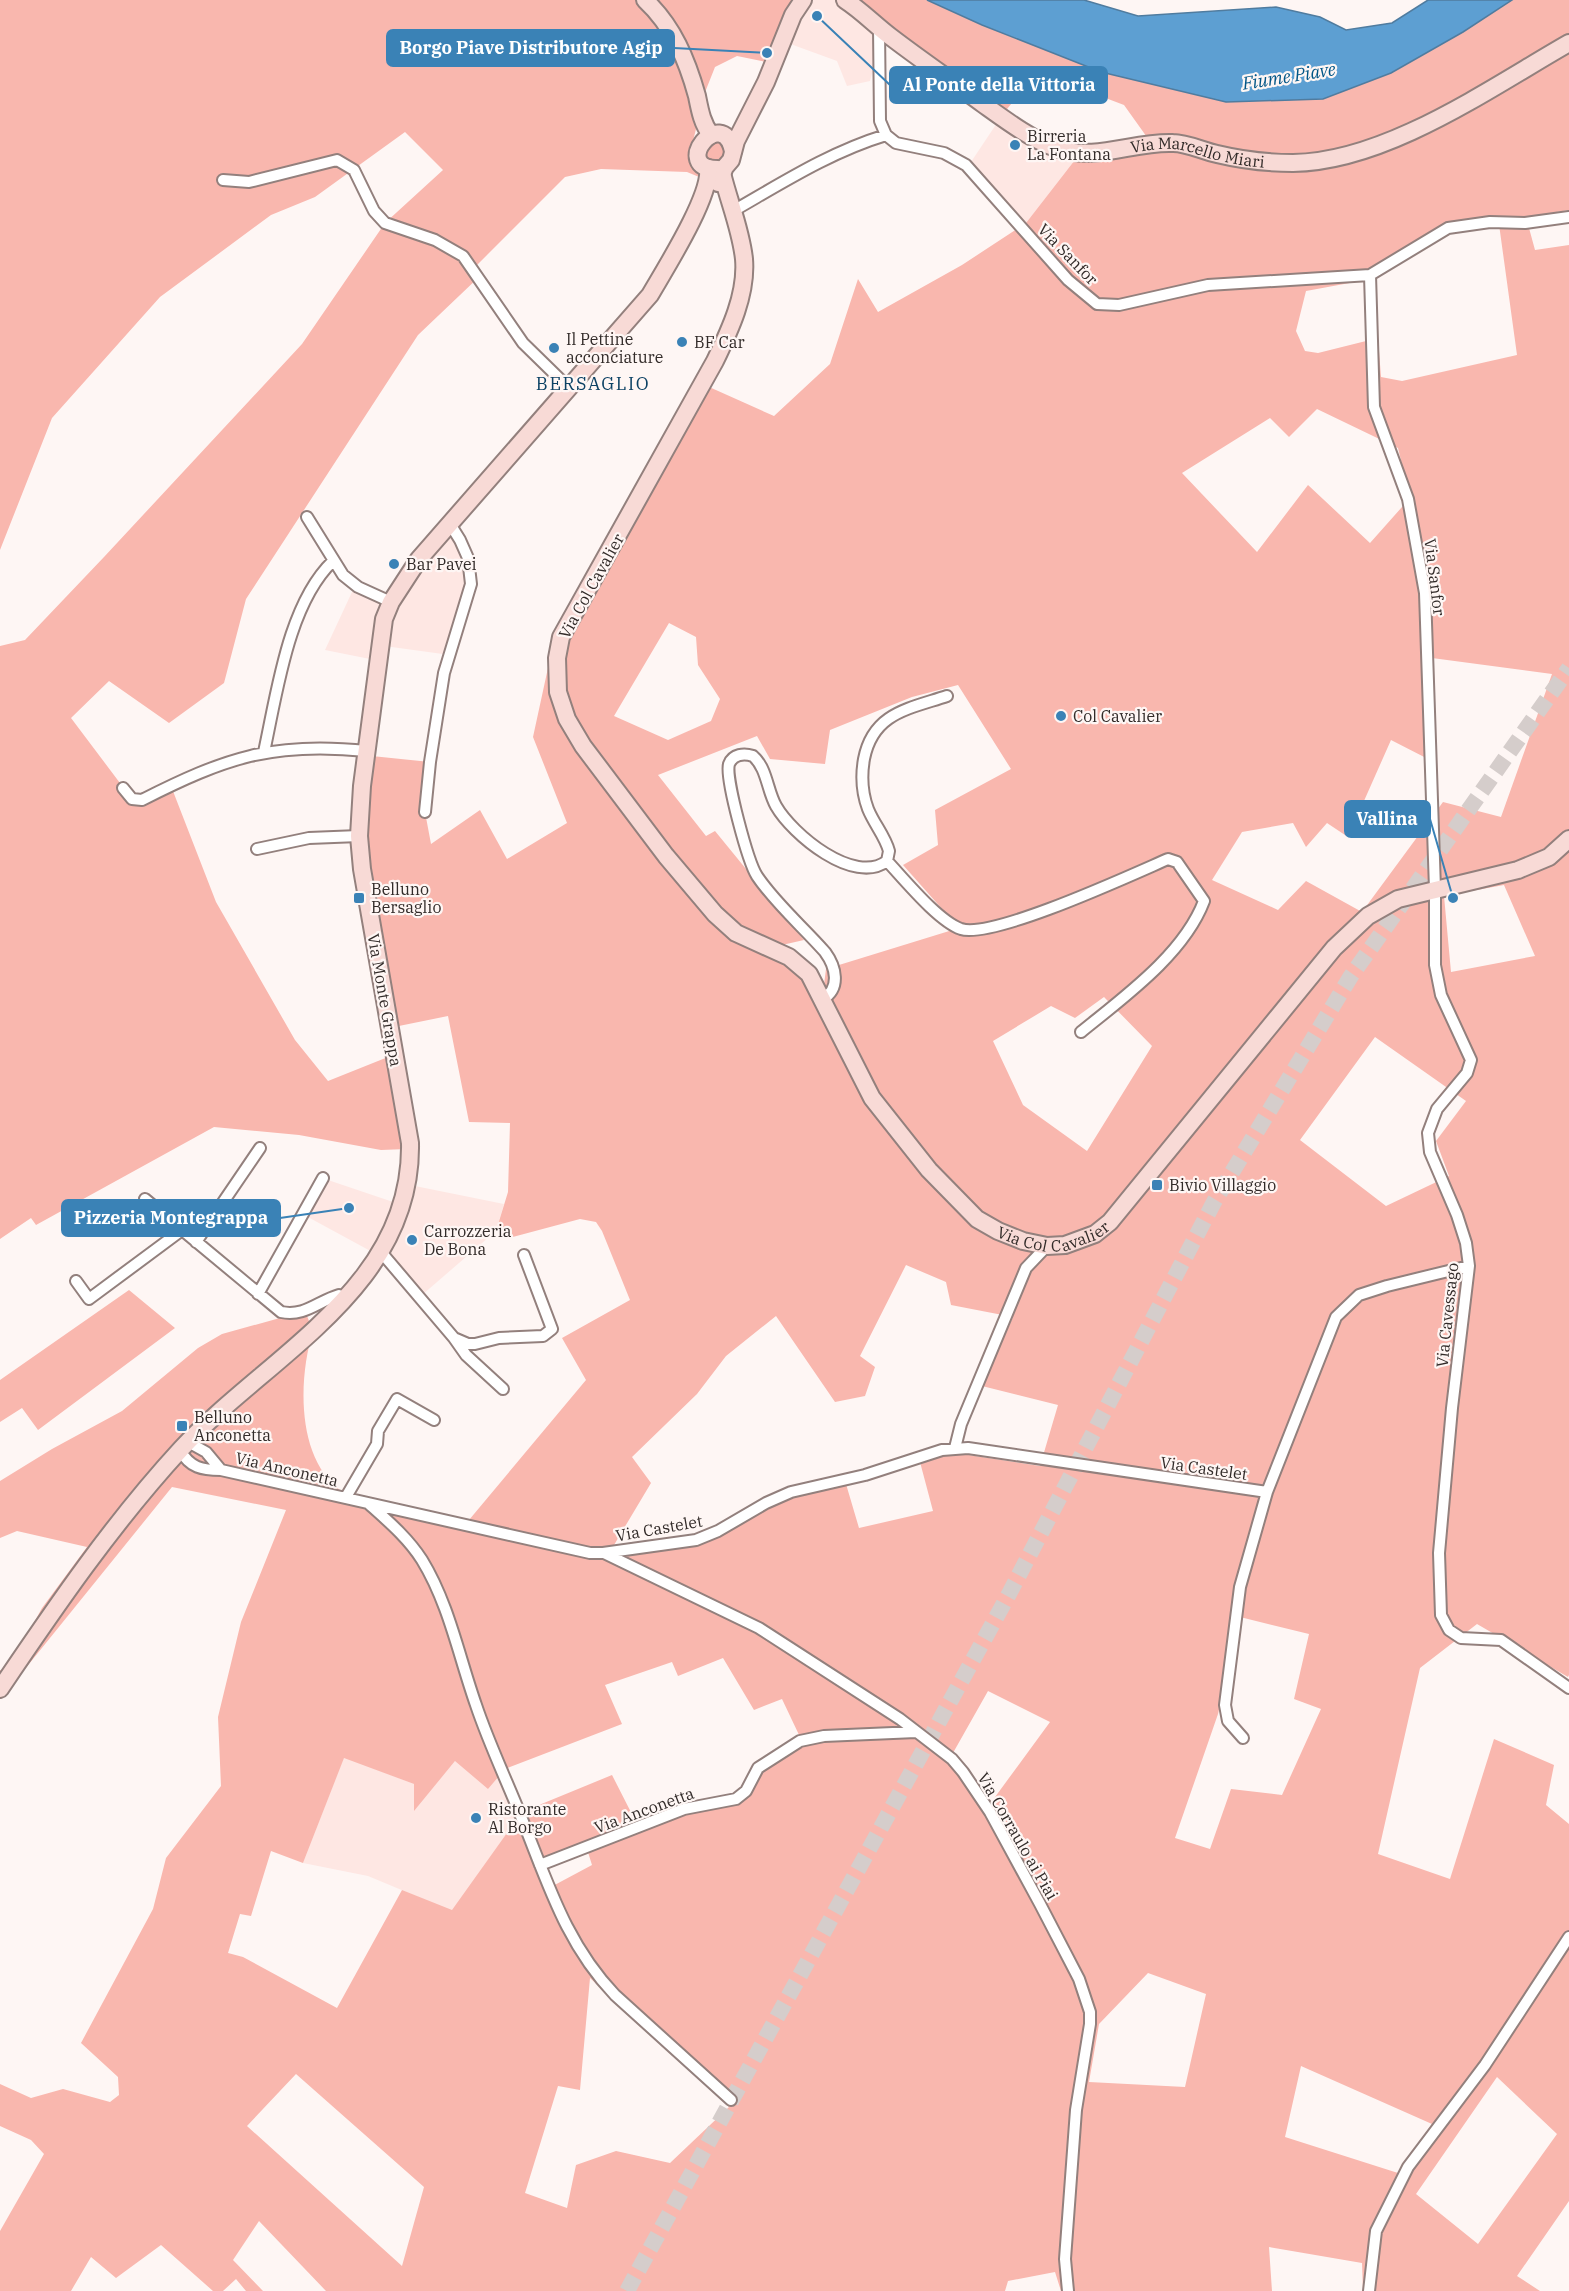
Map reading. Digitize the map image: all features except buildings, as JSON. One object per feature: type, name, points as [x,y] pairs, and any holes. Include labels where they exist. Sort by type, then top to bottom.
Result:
[{"type":"street","points":[[645,0],[663,18],[679,46],[702,120],[717,142],[698,156],[713,178]]},
{"type":"street","name":"Via Monte Grappa","points":[[0,1689],[117,1524],[184,1446],[346,1298],[381,1252],[402,1207],[409,1178],[410,1143],[362,869],[359,836],[381,635],[391,602],[419,558],[650,295],[713,178],[731,160],[717,142],[743,126],[766,82],[793,15],[803,0]]},
{"type":"street","name":"Via Marcello Miari","points":[[845,0],[1006,120],[1055,148],[1077,153],[1125,150],[1176,143],[1256,162],[1320,161],[1374,147],[1449,113],[1569,42]]},
{"type":"street","points":[[732,207],[856,144],[886,135],[880,121],[879,27]]},
{"type":"street","name":"Via Sanfor","points":[[886,135],[900,145],[944,153],[966,165],[1068,280],[1097,303],[1119,305],[1208,285],[1370,275],[1448,228],[1490,222],[1525,223],[1569,217]]},
{"type":"street","points":[[223,180],[249,183],[337,160],[354,170],[374,212],[385,223],[435,240],[463,256],[523,343],[568,387]]},
{"type":"street","name":"Via Col Cavalier","points":[[713,178],[732,207],[742,246],[744,274],[741,291],[728,333],[715,361],[561,637],[557,658],[558,692],[567,719],[583,746],[666,856],[715,914],[736,933],[796,962],[809,974],[872,1098],[928,1170],[968,1211],[987,1226],[1023,1241],[1047,1246],[1065,1245],[1086,1239],[1103,1229],[1349,932],[1368,916],[1398,898],[1518,870],[1549,856],[1569,839]]},
{"type":"street","name":"Via Sanfor","points":[[1370,275],[1374,407],[1408,499],[1425,593],[1435,889]]},
{"type":"street","points":[[307,517],[339,571],[353,584],[391,602]]},
{"type":"street","points":[[425,812],[430,762],[444,673],[471,584],[468,558],[450,524]]},
{"type":"street","points":[[264,752],[278,684],[294,630],[313,585],[333,561]]},
{"type":"street","points":[[823,999],[834,987],[835,975],[832,963],[825,952],[756,874],[745,847],[729,778],[731,760],[741,754],[757,759],[781,813],[804,838],[824,853],[856,867],[876,867],[887,861],[889,854],[888,847],[868,810],[862,784],[868,743],[884,720],[902,711],[947,696]]},
{"type":"street","points":[[123,788],[132,799],[142,800],[231,760],[264,752],[301,748],[367,751]]},
{"type":"street","points":[[257,849],[309,838],[359,836]]},
{"type":"street","points":[[887,861],[939,915],[954,926],[969,930],[985,929],[1014,922],[1168,860],[1177,861],[1204,901],[1199,914],[1166,958],[1133,990],[1081,1032]]},
{"type":"street","name":"Via Cavessago","points":[[1435,889],[1435,952],[1438,980],[1448,1011],[1471,1060],[1467,1074],[1437,1109],[1428,1133],[1430,1152],[1458,1215],[1469,1266],[1452,1408],[1439,1552],[1441,1616],[1449,1630],[1455,1635],[1461,1638],[1501,1640],[1569,1688]]},
{"type":"street","points":[[196,1242],[260,1148]]},
{"type":"street","points":[[258,1294],[323,1178]]},
{"type":"street","points":[[145,1199],[276,1309],[290,1314],[305,1311],[335,1296],[346,1298]]},
{"type":"street","points":[[76,1281],[89,1299],[182,1230]]},
{"type":"street","points":[[955,1448],[961,1424],[1026,1268],[1047,1246]]},
{"type":"street","points":[[381,1252],[466,1355],[503,1389]]},
{"type":"street","points":[[454,1338],[468,1344],[475,1344],[499,1338],[543,1336],[550,1332],[552,1329],[524,1255]]},
{"type":"street","points":[[1267,1492],[1336,1317],[1359,1295],[1469,1266]]},
{"type":"street","name":"Via Anconetta","points":[[346,1497],[377,1444],[378,1431],[397,1399],[435,1419]]},
{"type":"street","name":"Via Anconetta","points":[[184,1446],[206,1452],[221,1470]]},
{"type":"street","name":"Via Anconetta","points":[[184,1446],[193,1466],[200,1469],[221,1470],[590,1553],[603,1553]]},
{"type":"street","name":"Via Castelet","points":[[603,1553],[707,1537],[779,1497],[876,1472],[955,1448],[968,1448],[1267,1492],[1240,1587],[1225,1705],[1228,1721],[1243,1738]]},
{"type":"street","name":"Via Anconetta","points":[[366,1502],[404,1537],[422,1560],[433,1580],[480,1718],[555,1904],[570,1934],[601,1980],[731,2100]]},
{"type":"street","name":"Via Corraulo ai Piai","points":[[603,1553],[759,1628],[900,1719],[951,1759],[963,1772],[990,1812],[1079,1979],[1090,2012],[1076,2110],[1065,2259],[1068,2291]]},
{"type":"street","name":"Via Anconetta","points":[[540,1865],[684,1809],[736,1799],[746,1791],[758,1768],[800,1741],[824,1736],[916,1732]]},
{"type":"street","points":[[1369,2291],[1376,2231],[1408,2168],[1485,2065],[1569,1937]]},
{"type":"shaded area","points":[[0,0],[809,0],[776,64],[737,56],[715,67],[696,115],[696,129],[692,145],[704,179],[687,172],[601,169],[565,177],[475,267],[480,276],[418,335],[246,599],[224,683],[169,723],[109,681],[71,718],[132,799],[171,786],[216,902],[295,1040],[328,1081],[393,1055],[407,1149],[381,1150],[299,1135],[214,1127],[36,1225],[31,1218],[0,1239],[0,646],[25,640],[104,557],[302,344],[385,223],[443,170],[405,132],[315,197],[271,215],[160,297],[52,418],[0,550]]},
{"type":"shaded area","points":[[809,0],[838,0],[885,26],[870,81],[847,86],[837,61],[785,42]]},
{"type":"shaded area","points":[[838,0],[927,0],[982,25],[1101,72],[1226,102],[1323,99],[1391,73],[1463,32],[1512,0],[1569,0],[1569,210],[1526,217],[1535,250],[1569,245],[1569,1675],[1568,1677],[1477,1624],[1420,1668],[1378,1854],[1450,1879],[1494,1739],[1554,1765],[1546,1805],[1569,1824],[1569,2201],[1517,2276],[1540,2291],[1363,2291],[1362,2263],[1269,2247],[1272,2291],[1061,2291],[1055,2272],[1008,2281],[1005,2291],[326,2291],[259,2221],[233,2260],[263,2291],[246,2291],[236,2279],[223,2291],[213,2291],[161,2245],[116,2278],[91,2257],[71,2291],[0,2291],[0,2231],[44,2154],[31,2140],[0,2126],[0,2084],[31,2098],[63,2089],[110,2102],[119,2095],[118,2077],[81,2043],[153,1909],[166,1858],[221,1786],[218,1717],[241,1622],[286,1510],[172,1487],[12,1685],[0,1684],[0,1670],[7,1672],[42,1608],[87,1547],[17,1531],[0,1538],[0,1481],[52,1449],[122,1411],[198,1348],[222,1334],[305,1311],[313,1331],[305,1372],[305,1418],[316,1461],[328,1478],[350,1496],[469,1520],[586,1380],[562,1338],[630,1300],[602,1231],[596,1222],[580,1219],[509,1238],[496,1231],[508,1192],[510,1123],[469,1122],[448,1016],[389,1028],[360,876],[362,755],[430,762],[425,812],[431,844],[480,810],[507,859],[567,823],[533,737],[551,654],[698,382],[774,416],[830,364],[858,279],[878,312],[962,265],[1026,223],[1078,156],[1154,147],[1124,105],[1037,72],[1003,114]],"holes":[[[1498,217],[1517,355],[1402,381],[1381,377],[1378,338],[1318,353],[1305,351],[1296,331],[1306,291],[1366,280],[1450,223]],[[1317,409],[1398,448],[1410,498],[1370,543],[1308,485],[1257,552],[1182,473],[1270,418],[1289,437]],[[669,623],[696,637],[698,665],[720,699],[711,721],[668,740],[614,716]],[[1432,658],[1552,674],[1501,817],[1443,802],[1362,912],[1306,881],[1278,910],[1212,880],[1242,832],[1293,823],[1306,847],[1327,823],[1348,837],[1391,740],[1432,761]],[[958,685],[1011,769],[935,810],[938,845],[903,865],[959,928],[826,969],[821,1008],[782,945],[804,940],[715,831],[706,836],[658,775],[757,736],[770,759],[825,764],[830,730],[912,697]],[[1504,885],[1535,956],[1451,972],[1444,896]],[[1104,997],[1152,1046],[1087,1151],[1023,1105],[993,1041],[1051,1006],[1075,1018]],[[1375,1037],[1466,1101],[1436,1141],[1449,1176],[1386,1206],[1300,1140]],[[906,1265],[946,1282],[951,1305],[1013,1317],[982,1386],[1058,1405],[1040,1466],[956,1453],[920,1462],[933,1511],[859,1528],[846,1484],[804,1494],[670,1546],[626,1554],[614,1545],[651,1483],[632,1457],[697,1394],[726,1356],[776,1316],[835,1402],[865,1396],[875,1367],[860,1356]],[[1240,1617],[1309,1634],[1294,1699],[1321,1709],[1282,1795],[1231,1789],[1210,1849],[1175,1838],[1218,1714]],[[723,1658],[754,1710],[782,1699],[800,1737],[734,1796],[638,1826],[612,1775],[522,1812],[452,1910],[402,1890],[337,2008],[243,1957],[228,1953],[240,1914],[251,1916],[271,1851],[303,1863],[344,1758],[414,1784],[414,1811],[455,1761],[488,1789],[505,1769],[622,1724],[605,1685],[672,1662],[678,1676]],[[988,1691],[1050,1722],[987,1808],[949,1760]],[[586,1846],[592,1865],[549,1888],[539,1864]],[[1148,1973],[1206,1994],[1185,2087],[1089,2082],[1099,2024]],[[590,1978],[729,2107],[670,2163],[616,2151],[576,2165],[567,2208],[525,2193],[558,2086],[580,2090]],[[1301,2066],[1432,2124],[1398,2173],[1285,2137]],[[296,2074],[424,2187],[402,2266],[247,2126]],[[1497,2077],[1557,2134],[1478,2244],[1416,2194]]]},
{"type":"shaded area","points":[[1003,114],[1078,156],[1026,223],[969,165]]},
{"type":"shaded area","points":[[711,135],[733,151],[710,169],[699,145]]},
{"type":"shaded area","points":[[451,518],[473,567],[450,655],[377,645],[375,660],[325,650],[352,592],[364,587],[390,599]]},
{"type":"shaded area","points":[[328,1180],[399,1204],[405,1184],[504,1204],[496,1231],[422,1295],[376,1254],[306,1216]]},
{"type":"shaded area","points":[[129,1290],[175,1328],[38,1430],[22,1408],[0,1422],[0,1380]]},
{"type":"shaded area","points":[[344,1757],[414,1784],[414,1809],[455,1761],[505,1769],[522,1812],[452,1911],[368,1876],[303,1863]]},
{"type":"water","name":"Fiume Piave","points":[[927,0],[1084,0],[1138,16],[1276,7],[1320,17],[1346,30],[1392,23],[1428,0],[1512,0],[1463,32],[1391,73],[1323,99],[1226,102],[1101,72],[982,25]]},
{"type":"tunnel","points":[[627,2291],[1009,1594],[1214,1202],[1351,976],[1569,668]]},
{"type":"place","name":"Al Ponte della Vittoria","points":[[817,16]]},
{"type":"place","name":"Borgo Piave Distributore Agip","points":[[767,53]]},
{"type":"place","name":"Birreria La Fontana","points":[[1015,145]]},
{"type":"place","name":"BF Car","points":[[682,342]]},
{"type":"place","name":"Il Pettine acconciature","points":[[554,348]]},
{"type":"place","name":"Bar Pavei","points":[[394,564]]},
{"type":"place","name":"Col Cavalier","points":[[1061,716]]},
{"type":"place","name":"Belluno Bersaglio","points":[[359,898]]},
{"type":"place","name":"Vallina","points":[[1453,898]]},
{"type":"place","name":"Bivio Villaggio","points":[[1157,1185]]},
{"type":"place","name":"Pizzeria Montegrappa","points":[[349,1208]]},
{"type":"place","name":"Carrozzeria De Bona","points":[[412,1240]]},
{"type":"place","name":"Belluno Anconetta","points":[[182,1426]]},
{"type":"place","name":"Ristorante Al Borgo","points":[[476,1818]]},
{"type":"district","name":"BERSAGLIO","points":[[593,383]]}]
